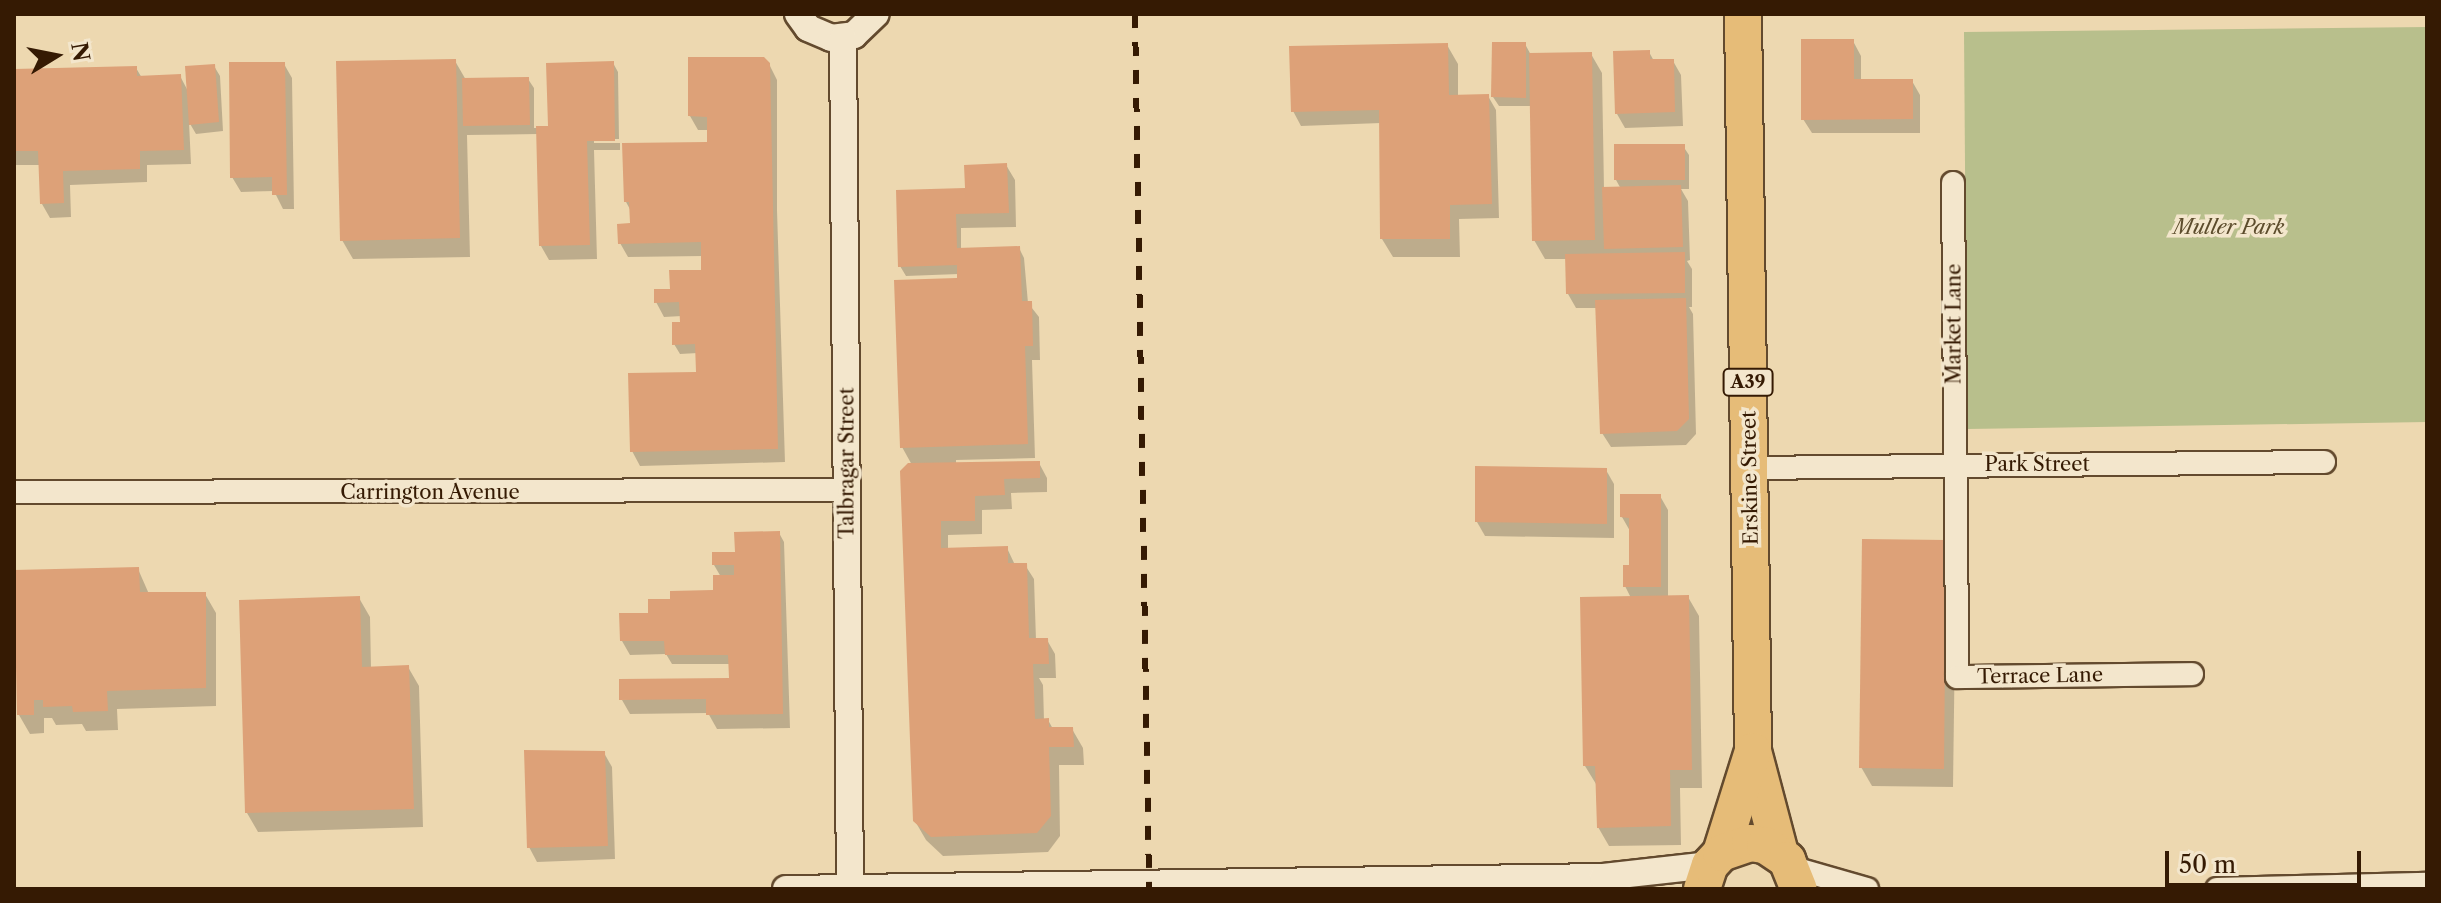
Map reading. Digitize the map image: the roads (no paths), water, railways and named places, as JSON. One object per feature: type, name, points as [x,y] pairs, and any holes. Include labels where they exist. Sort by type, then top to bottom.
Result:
[{"type":"highway","name":"Erskine Street","points":[[1743,14],[1753,751],[1791,870]]},
{"type":"highway","name":"Erskine Street","points":[[1711,869],[1753,751]]},
{"type":"highway","points":[[1711,869],[1750,843],[1791,870]]},
{"type":"street","points":[[798,14],[808,28],[819,34],[843,38],[863,30],[876,14]]},
{"type":"street","name":"Talbragar Street","points":[[843,38],[850,888]]},
{"type":"street","name":"Market Lane","points":[[1953,183],[1955,465]]},
{"type":"street","name":"Park Street","points":[[1749,468],[2324,462]]},
{"type":"street","name":"Terrace Lane","points":[[1955,465],[1957,677],[2192,674]]},
{"type":"street","name":"Carrington Avenue","points":[[14,492],[847,490]]},
{"type":"street","points":[[786,889],[1603,877],[1711,869]]},
{"type":"street","points":[[1791,870],[1867,889]]},
{"type":"street","points":[[2217,889],[2427,884]]},
{"type":"railway","points":[[1135,14],[1149,889]]},
{"type":"park label","name":"Muller Park","points":[[2229,227]]}]
